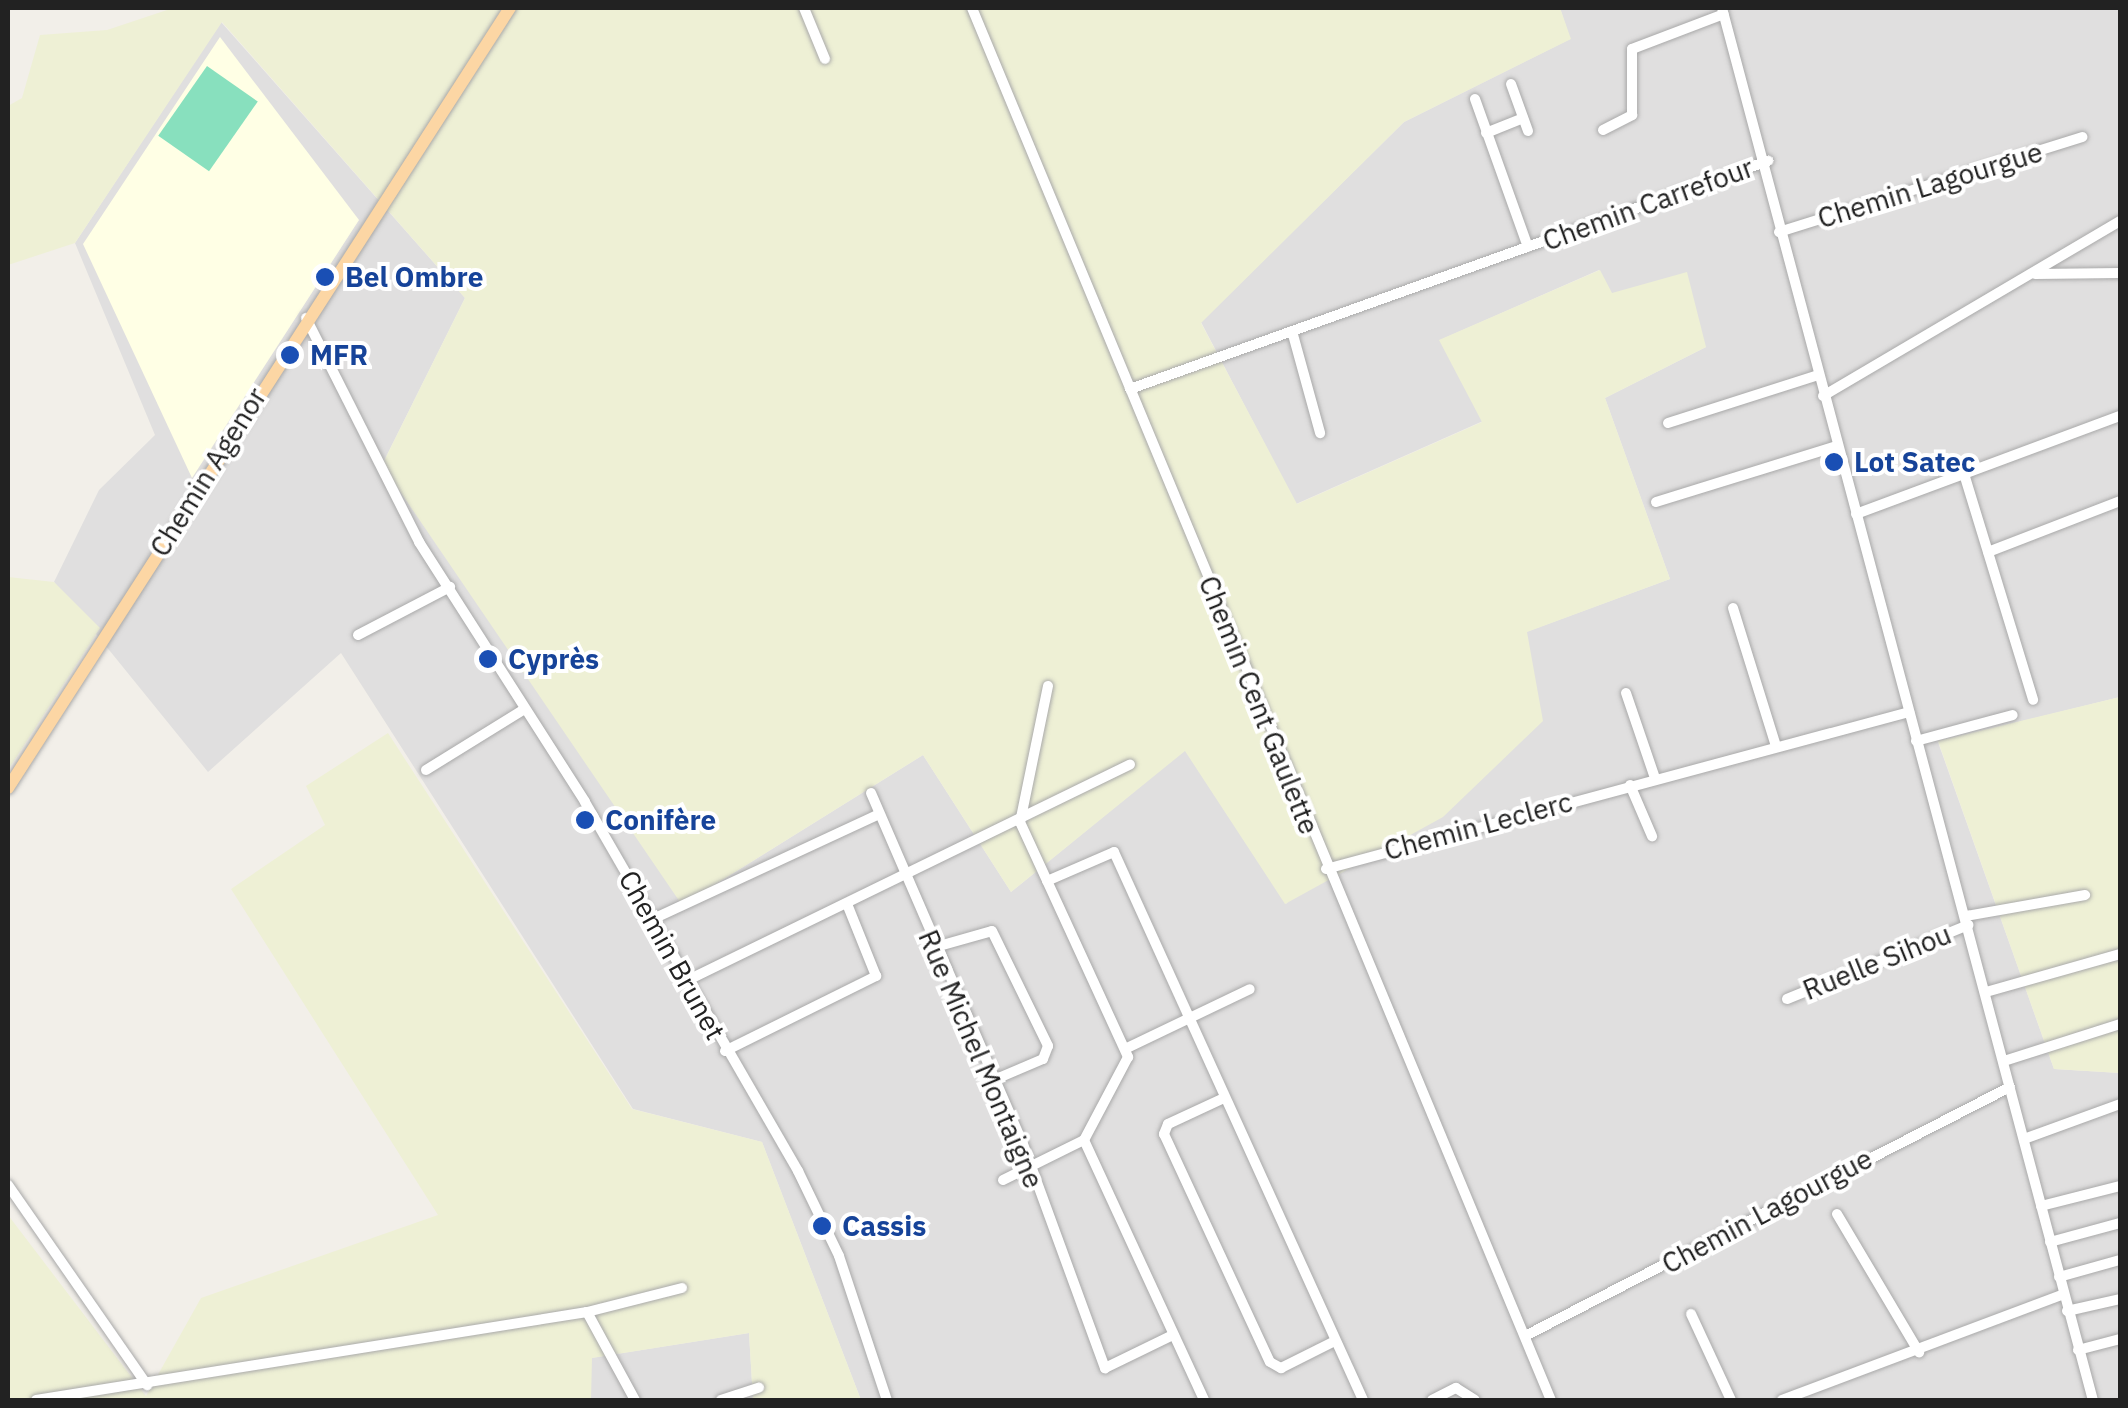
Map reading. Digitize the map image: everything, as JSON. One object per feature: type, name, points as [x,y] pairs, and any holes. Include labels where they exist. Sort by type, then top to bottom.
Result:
[{"type":"main road","name":"Chemin Agenor","points":[[8,788],[306,318],[510,8]]},
{"type":"street","points":[[804,8],[825,58]]},
{"type":"street","name":"Chemin Cent Gaulette","points":[[972,8],[1326,868],[1551,1400]]},
{"type":"street","name":"Chemin Lagourgue","points":[[1603,130],[1632,115],[1632,49],[1723,11],[1768,161],[1779,232],[1822,396],[1967,920],[2093,1400]]},
{"type":"street","points":[[1511,84],[1528,132]]},
{"type":"street","name":"Chemin Carrefour","points":[[1475,99],[1528,247]]},
{"type":"street","points":[[1486,132],[1523,118]]},
{"type":"street","name":"Chemin Lagourgue","points":[[1779,232],[2082,138]]},
{"type":"street","name":"Chemin Carrefour","points":[[1130,389],[1768,161]]},
{"type":"street","points":[[1822,396],[2120,221]]},
{"type":"street","points":[[2034,274],[2120,273]]},
{"type":"street","name":"Chemin Brunet","points":[[306,318],[450,587],[653,919],[839,1256],[886,1400]]},
{"type":"street","points":[[1292,331],[1320,433]]},
{"type":"street","points":[[1668,423],[1818,375]]},
{"type":"street","points":[[1856,514],[1965,477],[2120,416]]},
{"type":"street","points":[[1656,502],[1837,446]]},
{"type":"street","points":[[1965,477],[2034,700]]},
{"type":"street","points":[[1988,552],[2120,501]]},
{"type":"street","points":[[358,635],[450,587]]},
{"type":"street","points":[[1733,608],[1776,746]]},
{"type":"street","points":[[1048,686],[1020,822],[1127,1048]]},
{"type":"street","points":[[1626,694],[1655,778]]},
{"type":"street","points":[[426,770],[523,710]]},
{"type":"street","name":"Chemin Leclerc","points":[[1326,868],[1909,712]]},
{"type":"street","points":[[1916,741],[2013,715]]},
{"type":"street","points":[[686,981],[1020,822],[1130,764]]},
{"type":"street","points":[[1630,785],[1652,836]]},
{"type":"street","name":"Rue Michel Montaigne","points":[[871,793],[907,876],[932,948],[996,1079],[1106,1368],[1173,1336]]},
{"type":"street","points":[[653,919],[879,814]]},
{"type":"street","points":[[1047,881],[1114,852],[1364,1400]]},
{"type":"street","points":[[1967,920],[2085,895]]},
{"type":"street","points":[[725,1051],[876,976],[848,904]]},
{"type":"street","name":"Ruelle Sihou","points":[[1786,999],[1967,920]]},
{"type":"street","points":[[932,948],[992,931],[1048,1046],[1043,1060],[996,1079]]},
{"type":"street","points":[[1986,992],[2120,954]]},
{"type":"street","points":[[1003,1180],[1084,1140],[1127,1048],[1250,989]]},
{"type":"street","points":[[2004,1061],[2120,1024]]},
{"type":"street","name":"Chemin Lagourgue","points":[[1525,1336],[2010,1087]]},
{"type":"street","points":[[1224,1098],[1168,1124],[1172,1152],[1270,1362],[1281,1368],[1336,1341]]},
{"type":"street","points":[[2024,1139],[2120,1104]]},
{"type":"street","points":[[1084,1140],[1202,1397],[1187,1400]]},
{"type":"street","points":[[8,1185],[147,1385]]},
{"type":"street","points":[[2041,1206],[2120,1186]]},
{"type":"street","points":[[1838,1214],[1919,1352]]},
{"type":"street","points":[[2050,1242],[2120,1223]]},
{"type":"street","points":[[2060,1277],[2120,1260]]},
{"type":"street","points":[[36,1400],[587,1312],[682,1288]]},
{"type":"street","points":[[1782,1400],[1919,1352],[2064,1294]]},
{"type":"street","points":[[2068,1312],[2120,1298]]},
{"type":"street","points":[[587,1312],[635,1400]]},
{"type":"street","points":[[1691,1314],[1732,1400]]},
{"type":"street","points":[[2078,1350],[2120,1339]]},
{"type":"street","points":[[721,1400],[759,1388]]},
{"type":"street","points":[[1432,1400],[1456,1388],[1474,1400]]},
{"type":"shaded area","points":[[173,8],[1560,8],[1571,39],[1404,122],[1201,323],[1297,504],[1482,422],[1439,340],[1600,270],[1612,293],[1687,272],[1706,347],[1605,398],[1670,579],[1527,632],[1543,721],[1443,817],[1285,904],[1185,751],[1011,892],[923,755],[682,905],[382,465],[465,298],[222,22],[75,243],[8,265],[8,106],[22,98],[40,35],[107,30]]},
{"type":"shaded area","points":[[1560,8],[2120,8],[2120,697],[1938,742],[2054,1069],[2120,1073],[2120,1400],[861,1400],[762,1142],[633,1109],[341,653],[208,772],[54,582],[99,490],[155,435],[75,243],[221,22],[465,298],[382,465],[687,902],[923,755],[1011,892],[1185,750],[1286,904],[1526,632],[1670,579],[1605,398],[1706,347],[1611,293],[1599,270],[1440,340],[1483,421],[1296,504],[1201,322],[1404,122],[1570,39]]},
{"type":"shaded area","points":[[220,37],[359,220],[192,478],[83,244]]},
{"type":"shaded area","points":[[8,577],[54,582],[100,628],[8,770]]},
{"type":"shaded area","points":[[2120,697],[2120,1073],[2054,1069],[1938,741]]},
{"type":"shaded area","points":[[388,733],[632,1109],[762,1142],[861,1400],[753,1400],[749,1333],[592,1358],[591,1400],[8,1400],[8,1215],[146,1396],[201,1298],[438,1215],[231,889],[325,825],[306,786]]},
{"type":"shaded area","points":[[749,1333],[753,1400],[591,1400],[591,1358]]},
{"type":"green space","points":[[207,66],[258,102],[209,171],[158,136]]},
{"type":"place","name":"Bel Ombre","points":[[325,277]]},
{"type":"place","name":"MFR","points":[[290,355]]},
{"type":"place","name":"Lot Satec","points":[[1834,462]]},
{"type":"place","name":"Cyprès","points":[[488,659]]},
{"type":"place","name":"Conifère","points":[[585,820]]},
{"type":"place","name":"Cassis","points":[[822,1226]]}]
